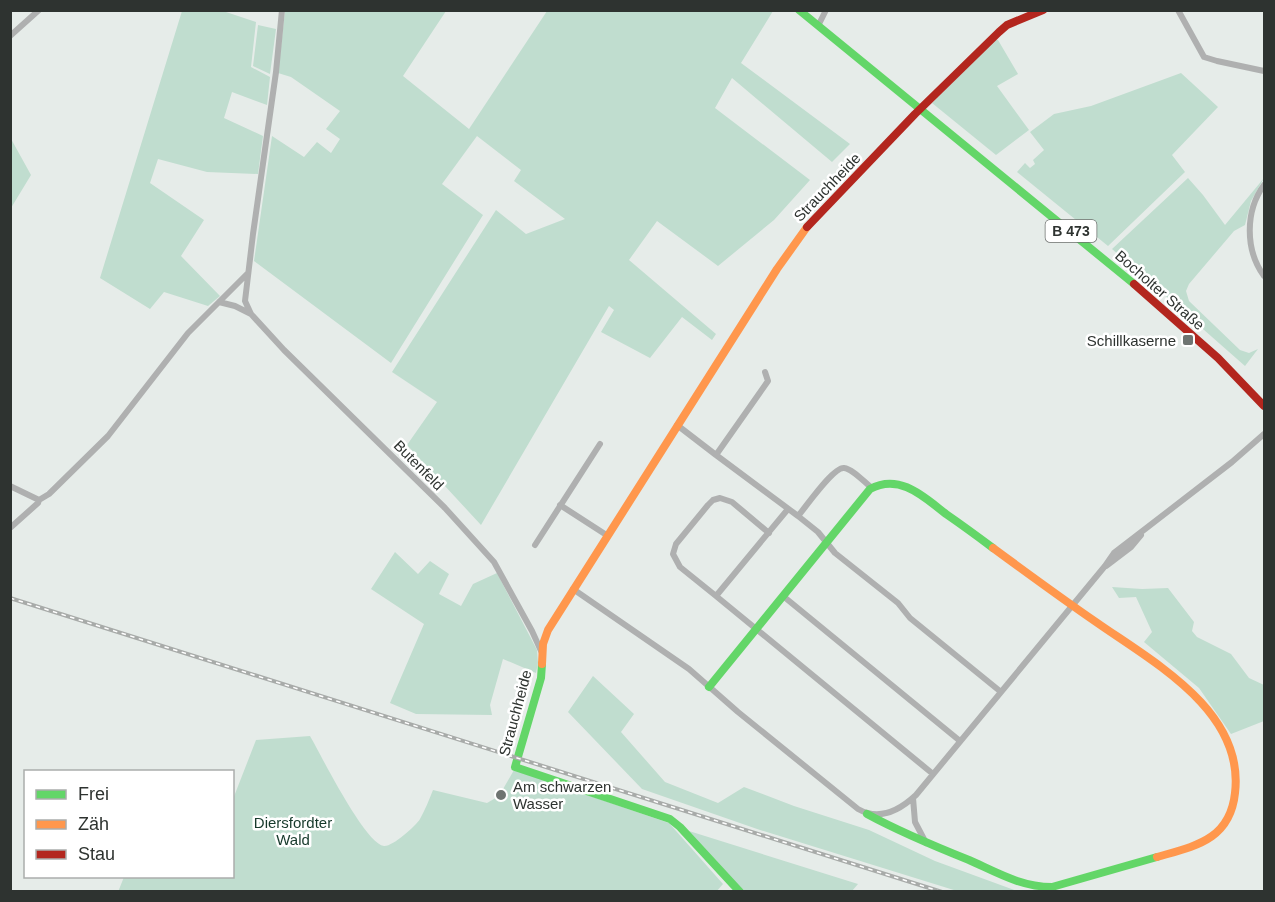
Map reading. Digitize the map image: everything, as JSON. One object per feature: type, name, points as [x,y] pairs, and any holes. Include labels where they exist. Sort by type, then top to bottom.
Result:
[{"type":"street","points":[[10,36],[39,10]]},
{"type":"street","points":[[251,314],[245,301],[276,72],[282,10]]},
{"type":"street","name":"B 473","points":[[799,10],[918,107]]},
{"type":"street","points":[[818,26],[826,10]]},
{"type":"street","name":"Strauchheide","points":[[740,891],[670,819],[514,767],[541,678],[542,654],[548,630],[802,232],[918,107],[999,32],[1007,25],[1043,10]]},
{"type":"street","points":[[1178,10],[1204,57],[1264,71]]},
{"type":"street","name":"Bocholter Straße","points":[[918,107],[1101,256],[1218,358],[1264,406]]},
{"type":"street","points":[[1264,188],[1253,208],[1249,228],[1252,251],[1264,276]]},
{"type":"street","points":[[10,528],[39,500],[49,494],[108,436],[188,333],[248,272]]},
{"type":"street","name":"Butenfeld","points":[[219,302],[235,306],[251,314],[284,350],[445,508],[494,562],[542,654]]},
{"type":"street","points":[[716,455],[768,381],[765,372]]},
{"type":"street","points":[[677,425],[818,532],[835,553],[898,603],[910,618],[1001,692]]},
{"type":"street","points":[[867,814],[878,815],[891,812],[913,798],[1106,567],[1114,553],[1237,459],[1264,434]]},
{"type":"street","points":[[535,544],[600,444]]},
{"type":"street","points":[[798,516],[832,474],[840,469],[848,469],[872,488]]},
{"type":"street","points":[[573,589],[690,669],[709,687],[858,809],[885,825],[1025,884],[1052,887],[1201,844],[1216,835],[1225,823],[1235,797],[1232,757],[1217,722],[1178,681],[914,490],[895,484],[872,488],[709,687]]},
{"type":"street","points":[[10,486],[39,500]]},
{"type":"street","points":[[769,532],[725,498],[713,500],[676,544],[674,556],[680,567],[933,774]]},
{"type":"street","points":[[560,505],[608,536]]},
{"type":"street","points":[[716,596],[788,509]]},
{"type":"street","points":[[783,596],[960,741]]},
{"type":"street","points":[[532,631],[538,633],[548,630]]},
{"type":"street","points":[[913,798],[915,822],[926,843]]},
{"type":"green space","points":[[182,11],[223,11],[256,22],[251,67],[270,77],[267,105],[232,92],[224,118],[263,136],[258,174],[207,172],[158,159],[150,183],[204,220],[181,256],[220,296],[208,306],[164,292],[150,309],[100,278]]},
{"type":"green space","points":[[285,11],[446,11],[403,76],[469,129],[547,11],[773,11],[741,63],[850,144],[832,162],[732,78],[715,108],[810,180],[774,220],[718,266],[657,221],[629,260],[716,334],[712,340],[682,317],[650,358],[601,332],[614,310],[609,306],[481,525],[407,445],[437,402],[392,372],[496,210],[526,234],[565,219],[514,181],[521,170],[477,136],[442,184],[483,215],[391,363],[254,261],[272,136],[304,157],[317,142],[331,153],[340,139],[326,129],[340,111],[291,77],[278,73]]},
{"type":"green space","points":[[258,25],[276,29],[270,74],[253,66]]},
{"type":"green space","points":[[995,40],[998,40],[1018,74],[997,86],[1029,130],[996,155],[932,103]]},
{"type":"green space","points":[[1181,73],[1218,107],[1172,155],[1185,172],[1108,246],[1017,172],[1025,163],[1030,168],[1035,164],[1033,160],[1044,150],[1030,132],[1054,114],[1091,106]]},
{"type":"green space","points":[[10,137],[31,175],[11,208],[10,208]]},
{"type":"green space","points":[[1188,178],[1225,225],[1264,178],[1251,201],[1245,225],[1234,231],[1189,284],[1186,291],[1189,301],[1240,350],[1249,353],[1258,349],[1245,366],[1112,249]]},
{"type":"green space","points":[[395,552],[418,574],[430,561],[449,574],[439,594],[461,606],[473,584],[497,573],[537,650],[538,663],[536,673],[503,659],[490,705],[492,715],[416,714],[390,703],[424,624],[371,589]]},
{"type":"green space","points":[[1112,587],[1168,588],[1194,622],[1192,631],[1197,637],[1231,654],[1249,678],[1264,685],[1264,721],[1231,734],[1199,688],[1144,642],[1152,632],[1136,597],[1119,598]]},
{"type":"green space","points":[[593,676],[634,714],[621,732],[665,782],[718,803],[744,787],[869,830],[935,861],[1017,891],[957,891],[760,830],[642,789],[568,712]]},
{"type":"green space","name":"Diersfordter Wald","points":[[310,736],[355,815],[366,831],[384,846],[398,840],[418,822],[433,790],[487,803],[499,796],[514,770],[669,823],[723,884],[716,892],[118,892],[124,878],[234,878],[234,796],[256,740]]},
{"type":"green space","points":[[689,831],[858,884],[852,891],[744,891],[705,852]]},
{"type":"railway","points":[[10,598],[942,892]]},
{"type":"traffic: fast","points":[[799,10],[1134,284]]},
{"type":"traffic: fast","points":[[709,687],[870,489],[891,484],[911,489],[993,548]]},
{"type":"traffic: fast","points":[[542,664],[541,678],[515,767],[670,819],[740,892]]},
{"type":"traffic: fast","points":[[867,814],[999,874],[1019,882],[1041,886],[1052,887],[1157,857]]},
{"type":"traffic: slow","points":[[542,664],[543,644],[548,630],[777,269],[807,227]]},
{"type":"traffic: slow","points":[[993,548],[1168,672],[1210,713],[1226,737],[1234,764],[1235,793],[1232,809],[1226,821],[1218,831],[1197,844],[1157,857]]},
{"type":"traffic: jam","points":[[807,227],[915,114],[999,32],[1007,25],[1043,10]]},
{"type":"traffic: jam","points":[[1134,284],[1218,358],[1264,406]]},
{"type":"place","name":"Schillkaserne","points":[[1188,340]]},
{"type":"place","name":"Am schwarzen Wasser","points":[[501,795]]}]
